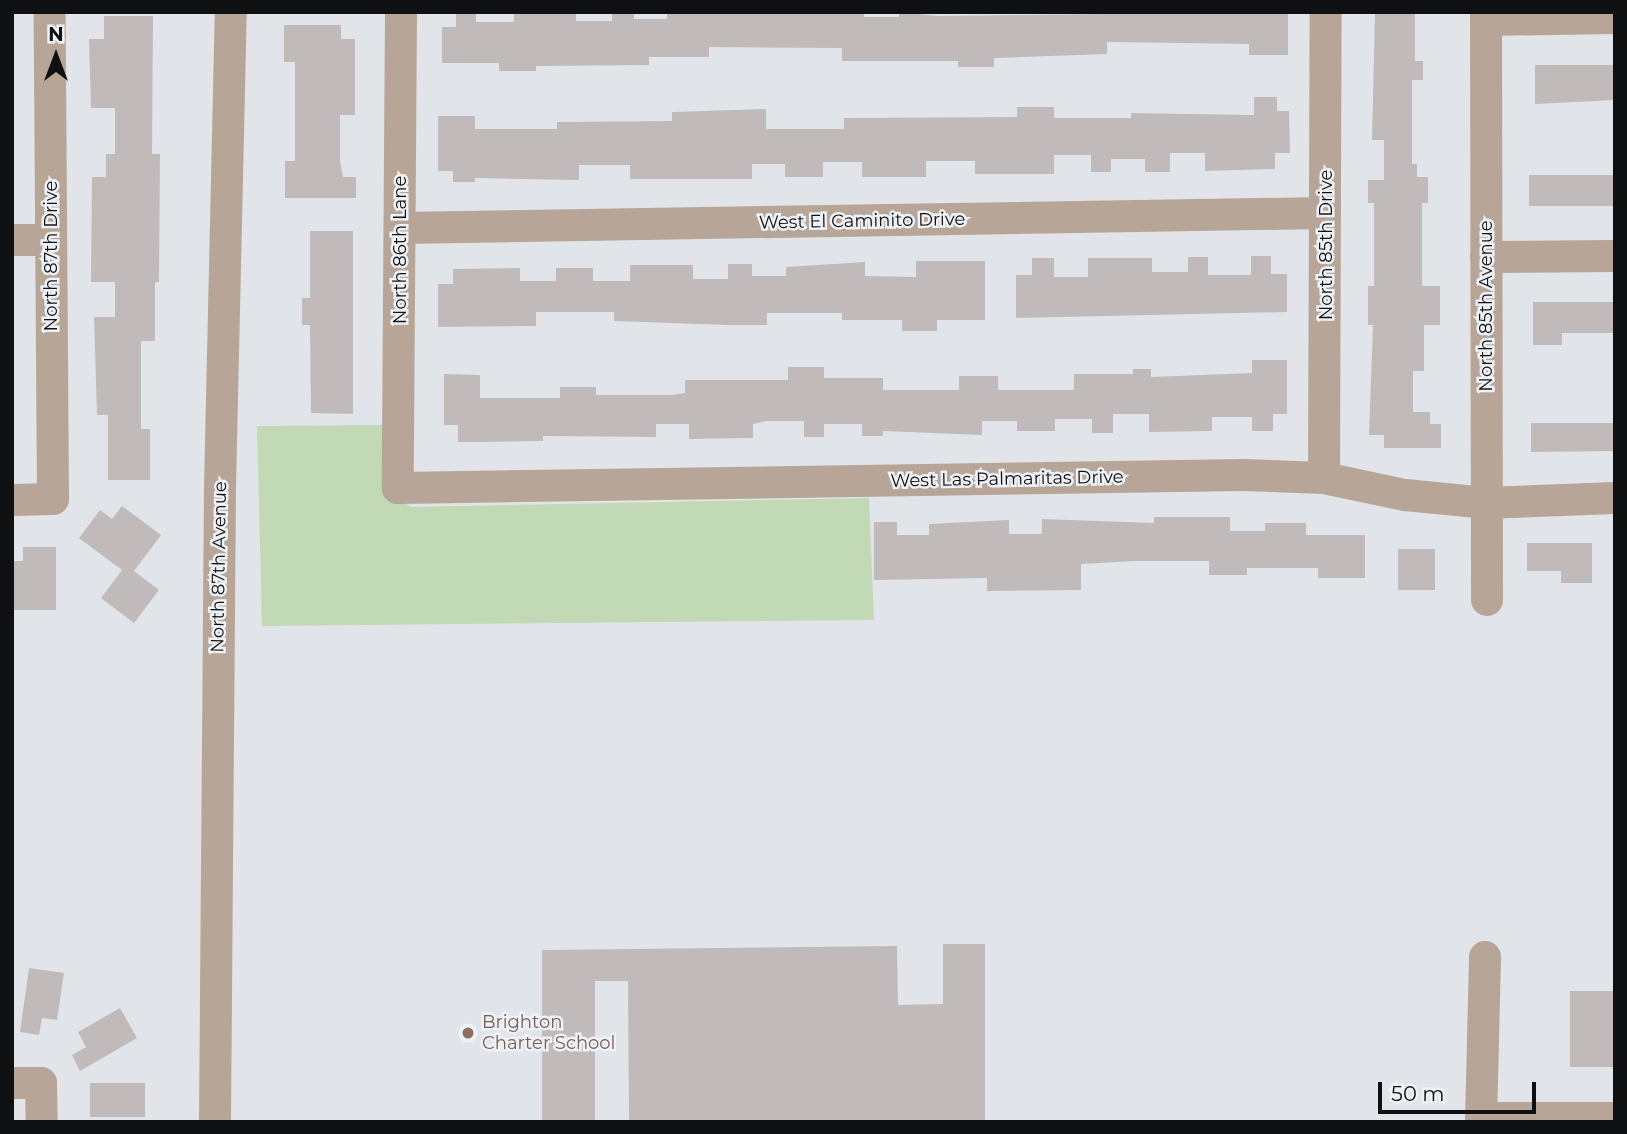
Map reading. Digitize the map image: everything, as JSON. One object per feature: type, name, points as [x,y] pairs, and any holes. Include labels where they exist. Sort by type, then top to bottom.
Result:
[{"type":"street","name":"North 87th Drive","points":[[12,500],[53,499],[50,12]]},
{"type":"street","name":"North 87th Avenue","points":[[215,1122],[219,542],[231,12]]},
{"type":"street","name":"North 86th Lane","points":[[398,488],[401,12]]},
{"type":"street","name":"North 85th Drive","points":[[1324,478],[1326,12]]},
{"type":"street","points":[[1486,16],[1615,18]]},
{"type":"street","name":"North 85th Avenue","points":[[1486,16],[1487,600]]},
{"type":"street","name":"West El Caminito Drive","points":[[400,228],[1325,213]]},
{"type":"street","points":[[12,240],[50,240]]},
{"type":"street","points":[[1486,257],[1615,256]]},
{"type":"street","name":"West Las Palmaritas Drive","points":[[398,488],[1244,475],[1324,478],[1405,495],[1486,503],[1615,498]]},
{"type":"street","points":[[1485,957],[1481,1120],[1615,1118]]},
{"type":"street","points":[[27,1083],[42,1122]]},
{"type":"green space","points":[[382,425],[382,477],[387,491],[411,507],[869,498],[874,620],[262,626],[257,426]]},
{"type":"building","points":[[456,12],[476,12],[476,22],[514,22],[514,12],[576,12],[576,21],[612,21],[612,12],[634,12],[634,19],[667,19],[667,12],[864,12],[864,17],[899,17],[899,12],[938,16],[1288,12],[1288,55],[1249,55],[1249,44],[1107,42],[1107,54],[994,58],[994,67],[958,67],[958,61],[842,61],[842,48],[709,47],[709,57],[649,57],[649,65],[536,66],[536,71],[499,71],[499,63],[442,63],[442,27],[456,27]]},
{"type":"building","points":[[1375,12],[1415,12],[1415,61],[1423,61],[1423,80],[1412,80],[1412,164],[1417,164],[1417,177],[1428,177],[1428,203],[1422,203],[1422,286],[1440,286],[1440,325],[1424,325],[1424,371],[1413,371],[1413,412],[1430,412],[1430,424],[1441,424],[1441,448],[1384,448],[1384,435],[1369,435],[1373,325],[1368,325],[1368,286],[1374,286],[1374,203],[1368,203],[1368,180],[1384,180],[1384,140],[1372,140]]},
{"type":"building","points":[[104,16],[153,16],[152,154],[160,154],[159,282],[155,282],[155,341],[141,341],[141,429],[150,429],[150,480],[108,480],[108,415],[97,415],[94,317],[115,317],[115,282],[91,282],[92,177],[106,177],[106,154],[115,154],[115,108],[91,108],[89,39],[104,39]]},
{"type":"building","points":[[284,25],[341,25],[341,39],[355,39],[355,115],[340,115],[340,161],[343,177],[356,177],[356,198],[285,198],[285,161],[295,161],[295,62],[284,62]]},
{"type":"building","points":[[1535,65],[1615,65],[1615,100],[1535,104]]},
{"type":"building","points":[[1254,97],[1277,97],[1277,111],[1289,111],[1290,153],[1275,153],[1275,169],[1205,171],[1205,153],[1170,153],[1170,172],[1145,172],[1145,159],[1111,159],[1111,172],[1091,172],[1091,155],[1054,155],[1054,174],[975,174],[975,161],[926,161],[926,177],[862,177],[862,162],[823,162],[823,177],[785,177],[785,164],[752,164],[752,179],[630,179],[630,165],[579,165],[579,180],[475,178],[475,182],[453,182],[453,171],[438,171],[438,116],[475,116],[475,129],[557,129],[557,122],[672,121],[672,112],[766,109],[766,129],[844,129],[844,118],[1017,117],[1017,107],[1054,107],[1054,118],[1131,118],[1131,113],[1254,115]]},
{"type":"building","points":[[1529,175],[1615,175],[1615,206],[1529,206]]},
{"type":"building","points":[[310,231],[353,231],[353,414],[311,413],[310,325],[302,325],[302,298],[310,298]]},
{"type":"building","points":[[1251,256],[1271,256],[1271,274],[1287,274],[1287,312],[1016,318],[1016,275],[1032,275],[1032,258],[1054,258],[1054,277],[1088,277],[1088,258],[1152,258],[1152,272],[1188,272],[1188,257],[1208,257],[1208,275],[1251,275]]},
{"type":"building","points":[[916,261],[985,261],[985,320],[937,320],[937,331],[902,331],[902,320],[842,320],[842,313],[767,313],[767,325],[728,325],[614,321],[614,312],[536,312],[536,326],[438,327],[438,284],[453,284],[453,269],[520,268],[520,281],[556,281],[556,268],[593,268],[593,281],[630,281],[630,265],[693,265],[693,279],[728,279],[728,264],[752,264],[752,276],[786,276],[786,267],[865,262],[865,276],[916,277]]},
{"type":"building","points":[[1533,302],[1615,302],[1615,333],[1562,333],[1562,345],[1533,345]]},
{"type":"building","points":[[1252,360],[1287,360],[1287,414],[1273,414],[1273,431],[1252,431],[1252,417],[1212,417],[1212,431],[1149,432],[1149,414],[1113,414],[1113,433],[1092,433],[1092,419],[1055,419],[1055,431],[1017,431],[1017,421],[982,421],[982,435],[883,431],[883,436],[862,436],[862,424],[824,424],[824,437],[804,437],[804,421],[766,421],[753,424],[753,438],[689,439],[689,424],[656,424],[656,437],[543,436],[543,441],[458,442],[458,425],[444,425],[444,374],[480,375],[480,398],[560,398],[560,387],[596,387],[596,395],[672,395],[685,393],[685,380],[788,380],[788,367],[824,367],[824,378],[883,378],[883,390],[959,390],[959,376],[998,376],[998,390],[1074,390],[1074,374],[1133,374],[1133,369],[1151,369],[1151,377],[1252,373]]},
{"type":"building","points":[[1531,423],[1615,423],[1615,451],[1531,452]]},
{"type":"building","points":[[122,506],[161,535],[134,571],[159,590],[134,623],[101,598],[122,570],[79,538],[100,510],[112,519]]},
{"type":"building","points":[[1154,517],[1230,517],[1230,531],[1265,531],[1265,523],[1306,523],[1306,535],[1365,535],[1365,578],[1318,578],[1318,568],[1247,568],[1247,575],[1209,575],[1209,561],[1135,561],[1081,564],[1081,590],[987,591],[987,578],[874,580],[874,522],[897,522],[897,535],[929,535],[929,524],[1009,520],[1009,534],[1042,534],[1042,519],[1154,523]]},
{"type":"building","points":[[1527,543],[1592,543],[1592,583],[1561,583],[1561,571],[1527,571]]},
{"type":"building","points":[[23,547],[56,547],[56,610],[12,610],[12,561],[23,561]]},
{"type":"building","points":[[1398,549],[1435,549],[1435,590],[1398,590]]},
{"type":"building","points":[[943,944],[985,944],[985,1122],[629,1122],[628,981],[595,981],[595,1122],[542,1122],[542,950],[897,946],[898,1005],[943,1004]]},
{"type":"building","points":[[29,968],[64,973],[57,1020],[42,1018],[39,1035],[20,1032]]},
{"type":"building","points":[[1570,991],[1615,991],[1615,1067],[1570,1067]]},
{"type":"building","points":[[120,1008],[137,1038],[80,1071],[72,1055],[86,1047],[78,1032]]},
{"type":"building","points":[[90,1083],[145,1083],[145,1117],[90,1117]]},
{"type":"place","name":"Brighton Charter School","points":[[468,1033]]}]
